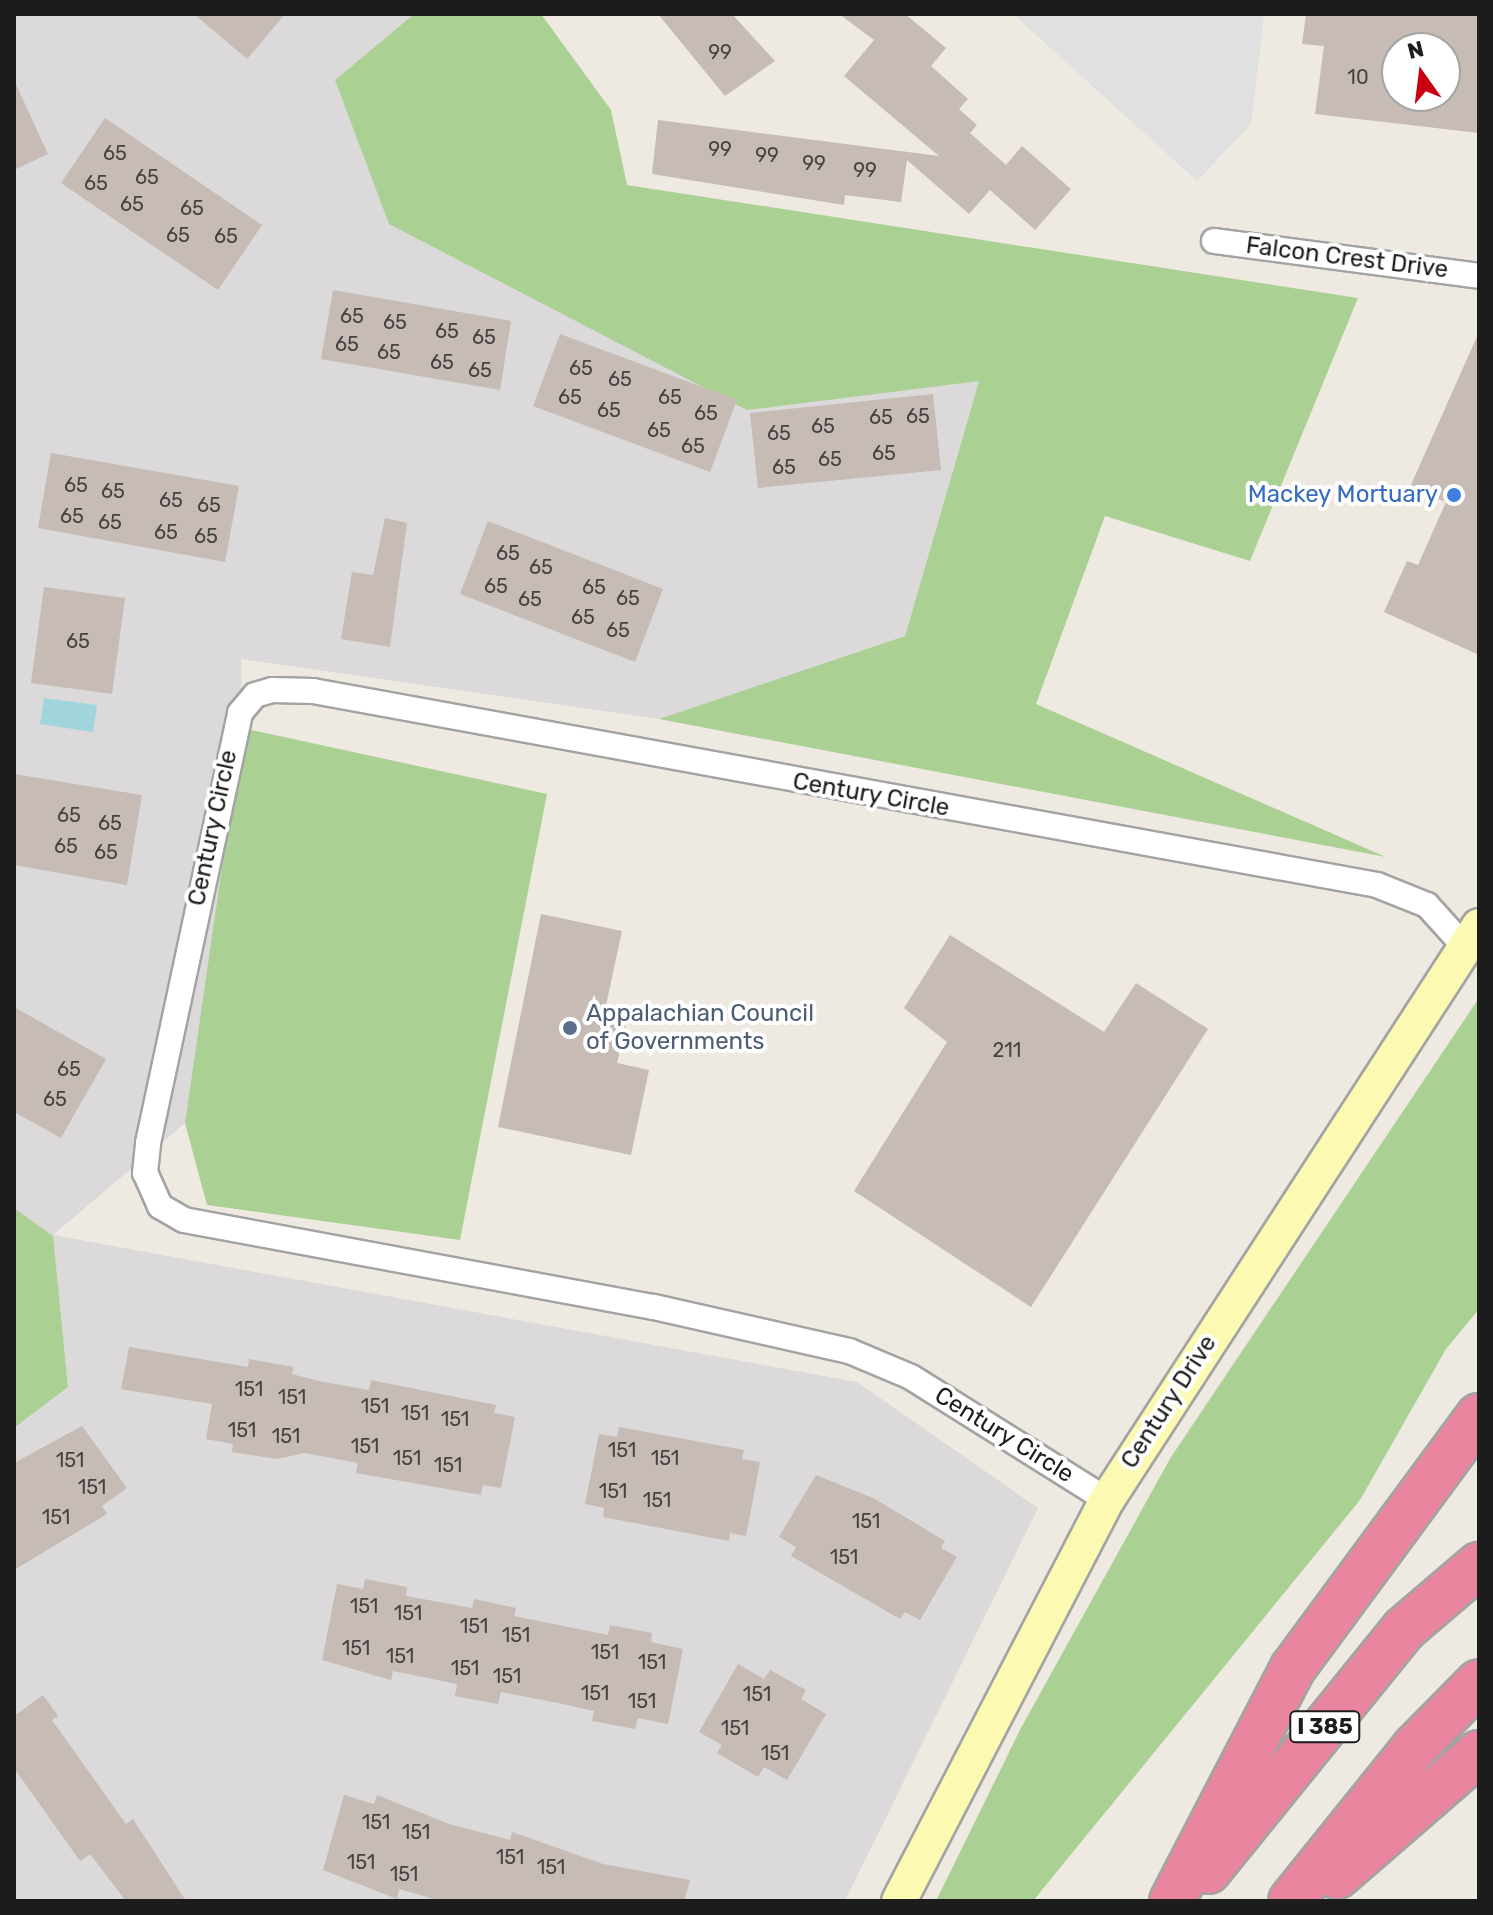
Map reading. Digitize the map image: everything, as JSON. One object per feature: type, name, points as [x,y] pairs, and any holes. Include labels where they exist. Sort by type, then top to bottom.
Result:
[{"type":"highway","points":[[1172,1901],[1293,1668],[1479,1416]]},
{"type":"highway","name":"I 385","points":[[1182,1901],[1404,1629],[1479,1565]]},
{"type":"highway","points":[[1291,1901],[1415,1747],[1479,1682]]},
{"type":"highway","points":[[1308,1901],[1479,1753]]},
{"type":"street","name":"Falcon Crest Drive","points":[[1214,241],[1479,276]]},
{"type":"street","name":"Century Circle","points":[[1107,1500],[911,1377],[849,1351],[710,1318],[184,1220],[160,1206],[145,1173],[148,1143],[240,713],[255,695],[272,690],[313,691],[1377,885],[1427,905],[1472,936]]},
{"type":"street","name":"Century Drive","points":[[899,1901],[1107,1500],[1472,936]]},
{"type":"shaded area","points":[[14,14],[414,14],[335,80],[747,410],[979,380],[905,636],[659,719],[241,659],[242,728],[185,1123],[53,1235],[857,1382],[1038,1508],[845,1901],[14,1901],[14,1428],[68,1387],[53,1236],[14,1208]]},
{"type":"shaded area","points":[[1013,14],[1264,14],[1251,124],[1197,181]]},
{"type":"green space","points":[[414,14],[541,14],[611,110],[627,185],[1358,298],[1250,561],[1105,516],[1036,704],[1386,857],[659,719],[905,636],[979,381],[747,410],[389,224],[335,80]]},
{"type":"green space","points":[[242,728],[547,794],[460,1240],[207,1205],[185,1123]]},
{"type":"green space","points":[[1479,998],[1479,1309],[1446,1349],[1360,1500],[1033,1901],[936,1901],[1021,1728],[1171,1457]]},
{"type":"green space","points":[[14,1208],[53,1236],[68,1387],[14,1428]]},
{"type":"water","points":[[44,698],[97,705],[93,732],[40,724]]},
{"type":"building","points":[[194,14],[285,14],[247,59]]},
{"type":"building","points":[[658,14],[732,14],[775,61],[725,96]]},
{"type":"building","points":[[839,14],[905,14],[946,48],[931,66],[968,99],[959,109],[977,125],[970,133],[1006,165],[1022,146],[1071,189],[1035,230],[990,190],[969,214],[907,160],[901,202],[845,195],[844,205],[652,174],[658,120],[939,156],[844,76],[874,40]]},
{"type":"building","points":[[1306,14],[1479,14],[1479,133],[1315,114],[1324,46],[1302,44]]},
{"type":"building","points":[[14,80],[48,154],[14,170]]},
{"type":"building","points":[[105,118],[262,225],[218,290],[61,183]]},
{"type":"building","points":[[333,290],[511,321],[500,390],[321,359]]},
{"type":"building","name":"Mackey Mortuary","points":[[1479,332],[1479,655],[1384,612],[1407,561],[1418,565],[1446,502],[1410,487]]},
{"type":"building","points":[[560,334],[737,400],[710,472],[533,406]]},
{"type":"building","points":[[933,394],[941,470],[758,488],[750,413]]},
{"type":"building","points":[[51,453],[239,486],[225,562],[38,528]]},
{"type":"building","points":[[385,518],[407,523],[390,647],[341,639],[352,572],[373,575]]},
{"type":"building","points":[[488,521],[663,589],[635,662],[460,594]]},
{"type":"building","points":[[44,587],[125,598],[112,694],[31,683]]},
{"type":"building","points":[[14,774],[142,795],[127,885],[14,865]]},
{"type":"building","name":"Appalachian Council of Governments","points":[[541,914],[622,931],[606,1005],[629,1010],[617,1063],[649,1070],[631,1155],[498,1127]]},
{"type":"building","points":[[950,935],[1104,1032],[1136,983],[1208,1029],[1031,1307],[854,1191],[947,1042],[904,1008]]},
{"type":"building","points":[[14,1007],[106,1059],[61,1138],[14,1112]]},
{"type":"building","points":[[129,1347],[248,1367],[249,1359],[294,1367],[292,1374],[318,1381],[369,1390],[371,1380],[496,1405],[494,1413],[515,1417],[501,1488],[483,1485],[481,1495],[356,1473],[358,1463],[305,1453],[277,1459],[232,1452],[233,1444],[206,1439],[212,1404],[121,1389]]},
{"type":"building","points":[[82,1426],[127,1488],[102,1506],[107,1514],[14,1570],[14,1463]]},
{"type":"building","points":[[619,1427],[744,1450],[742,1459],[760,1462],[746,1536],[730,1533],[729,1541],[603,1517],[604,1508],[585,1504],[599,1434],[617,1437]]},
{"type":"building","points":[[816,1475],[875,1499],[945,1541],[941,1548],[957,1557],[920,1620],[905,1612],[900,1619],[791,1556],[796,1547],[779,1537]]},
{"type":"building","points":[[365,1579],[407,1587],[406,1596],[472,1608],[474,1599],[516,1608],[514,1616],[608,1635],[610,1625],[652,1633],[651,1642],[683,1649],[668,1724],[638,1718],[635,1729],[592,1721],[594,1711],[501,1692],[498,1704],[455,1696],[457,1684],[393,1671],[391,1680],[322,1660],[337,1584],[363,1589]]},
{"type":"building","points":[[738,1664],[764,1679],[770,1670],[806,1690],[801,1699],[826,1714],[787,1780],[764,1767],[758,1777],[717,1753],[722,1745],[699,1732]]},
{"type":"building","points":[[43,1695],[58,1716],[52,1720],[126,1824],[133,1819],[186,1901],[126,1901],[90,1854],[80,1861],[14,1768],[14,1716]]},
{"type":"building","points":[[344,1795],[374,1804],[377,1795],[449,1824],[510,1840],[512,1832],[603,1864],[690,1880],[684,1901],[441,1901],[399,1889],[397,1899],[323,1870]]},
{"type":"place","name":"Mackey Mortuary","points":[[1454,495]]},
{"type":"place","name":"Appalachian Council of Governments","points":[[570,1028]]}]
